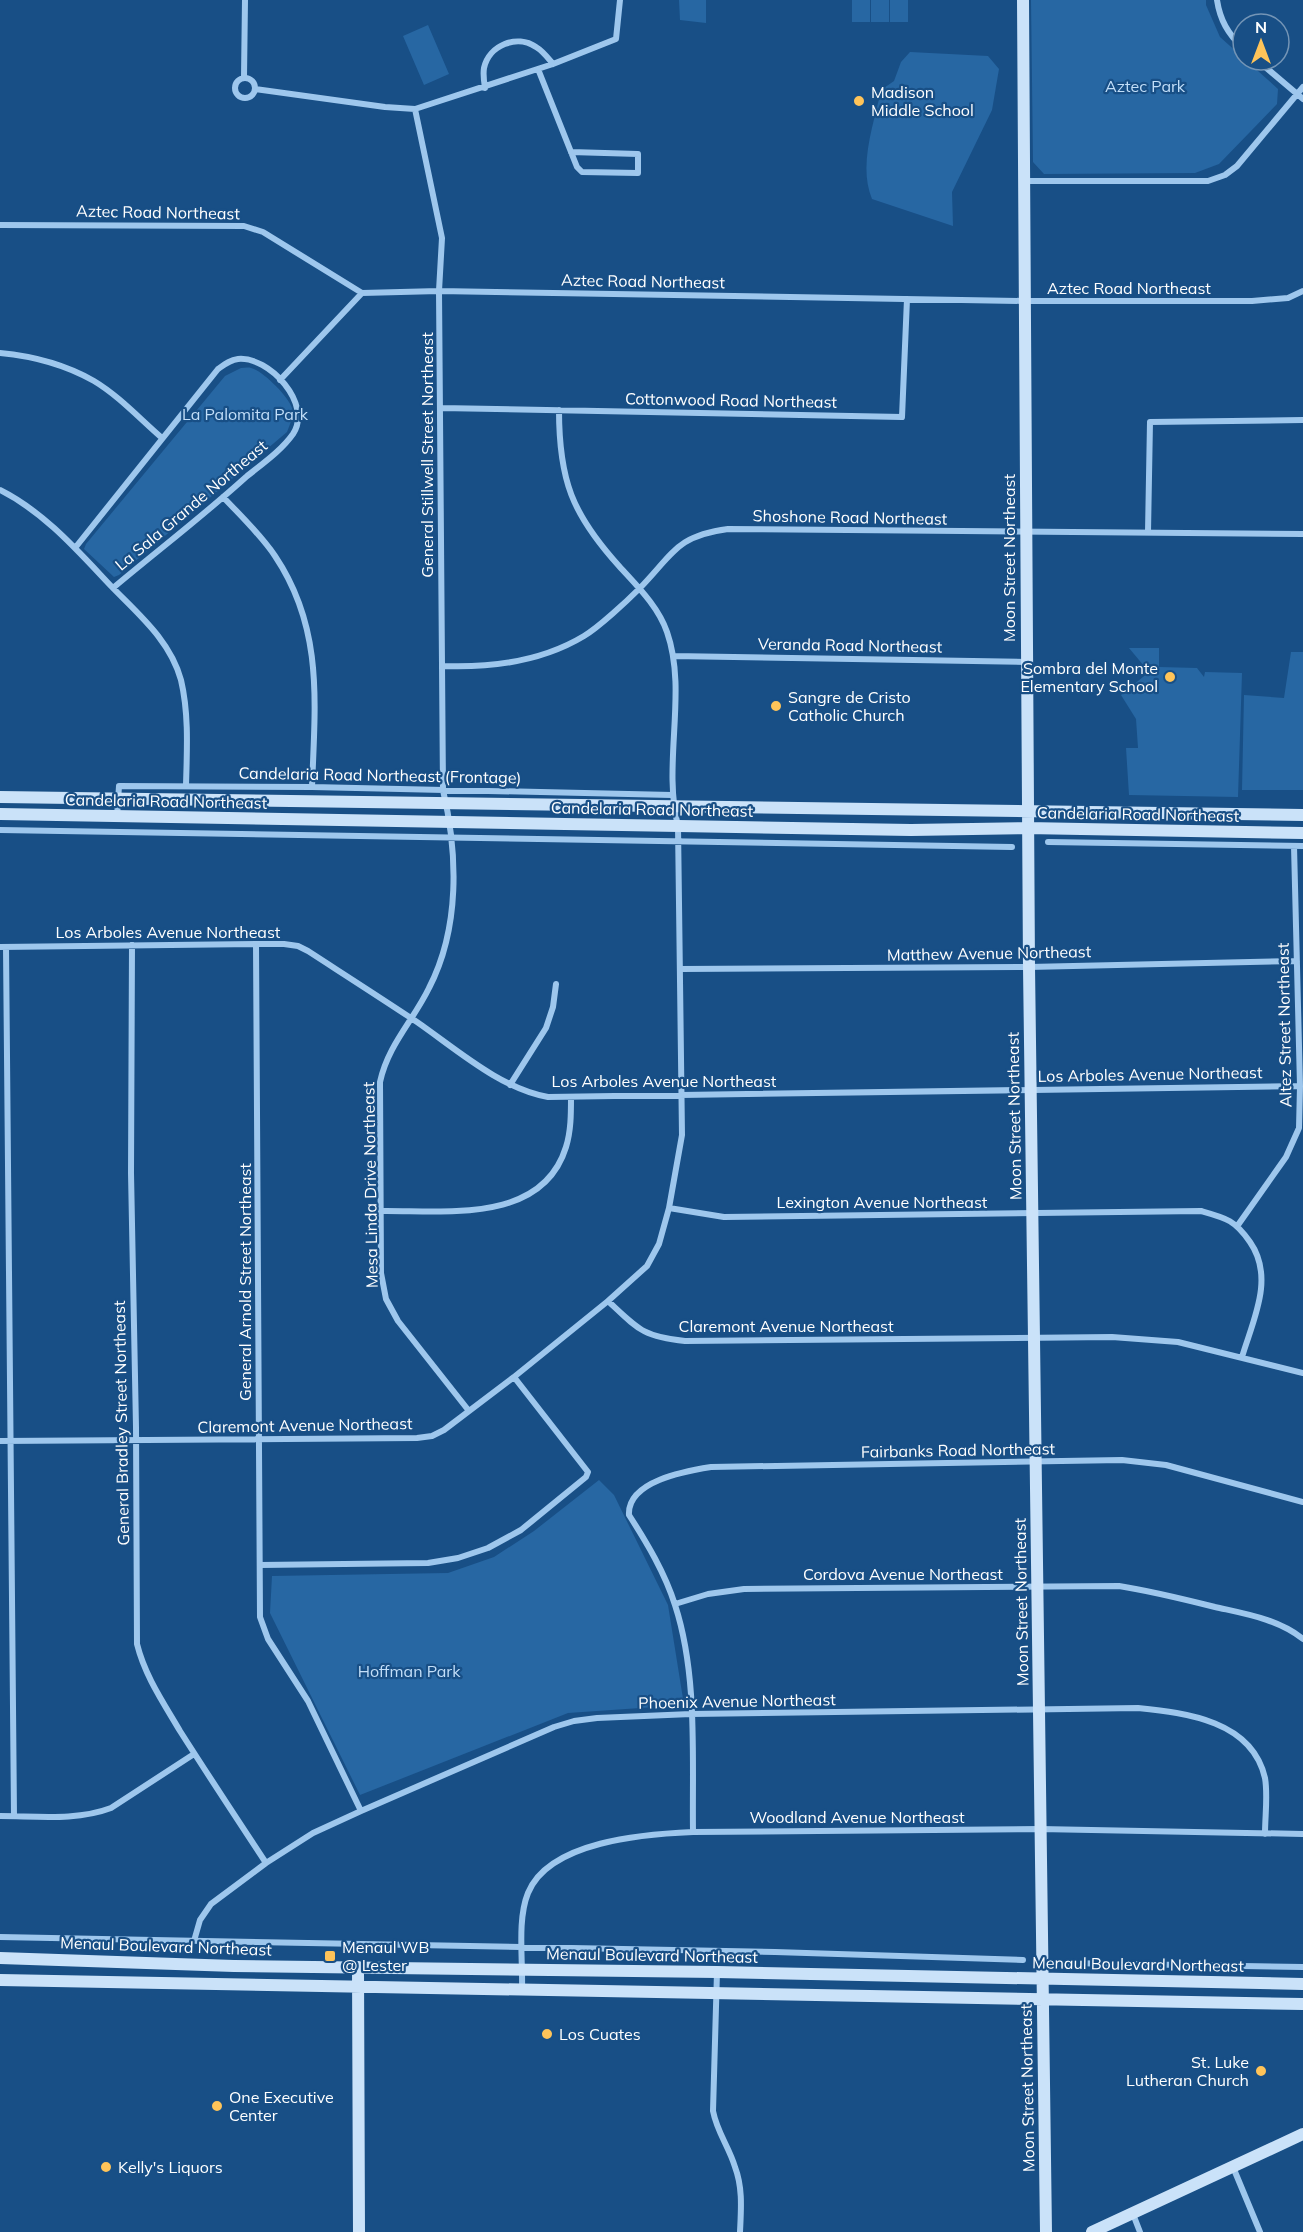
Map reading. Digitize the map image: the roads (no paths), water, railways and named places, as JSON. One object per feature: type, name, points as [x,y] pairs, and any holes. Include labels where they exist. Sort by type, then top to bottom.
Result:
[{"type":"main road","name":"Moon Street Northeast","points":[[1023,0],[1027,828],[1046,2232]]},
{"type":"main road","name":"Candelaria Road Northeast","points":[[0,797],[446,803],[672,801],[1303,815]]},
{"type":"main road","name":"Candelaria Road Northeast","points":[[0,814],[911,830],[1027,828],[1303,833]]},
{"type":"main road","name":"Menaul Boulevard Northeast","points":[[0,1958],[358,1967],[1303,1984]]},
{"type":"main road","points":[[358,1967],[359,2232]]},
{"type":"main road","points":[[0,1980],[1303,2004]]},
{"type":"main road","points":[[1092,2232],[1303,2134]]},
{"type":"street","points":[[244,77],[245,0]]},
{"type":"street","points":[[255,89],[415,109],[485,88],[615,39],[620,0]]},
{"type":"street","points":[[1217,0],[1231,36]]},
{"type":"street","points":[[485,88],[484,68],[492,54],[502,44],[521,41],[535,46],[553,64]]},
{"type":"street","points":[[538,69],[571,152],[577,167],[582,172],[638,173],[638,154],[571,152]]},
{"type":"street","points":[[1271,72],[1303,99]]},
{"type":"street","points":[[244,77],[253,81],[255,89],[253,94],[247,98],[237,94],[235,85],[244,77]]},
{"type":"street","points":[[1024,181],[1208,181],[1225,175],[1237,166],[1303,87]]},
{"type":"street","name":"General Stillwell Street Northeast","points":[[415,109],[442,238],[440,291],[442,666],[443,790],[446,803]]},
{"type":"street","name":"Aztec Road Northeast","points":[[0,225],[244,226],[263,232],[362,293],[440,291],[1024,301],[1252,301],[1288,298],[1303,291]]},
{"type":"street","points":[[280,380],[362,293]]},
{"type":"street","name":"Cottonwood Road Northeast","points":[[441,408],[902,417],[907,299]]},
{"type":"street","points":[[0,353],[24,356],[69,369],[94,381],[122,401],[162,438]]},
{"type":"street","name":"La Sala Grande Northeast","points":[[75,548],[218,369],[227,362],[240,359],[254,361],[280,380],[297,401],[299,421],[294,432],[285,443],[224,497],[113,588]]},
{"type":"street","points":[[560,410],[560,450],[563,473],[570,492],[588,528],[602,547],[655,607],[666,631],[673,656],[672,801],[678,826],[682,1135],[669,1208],[659,1244],[647,1266],[608,1301]]},
{"type":"street","points":[[1148,532],[1150,422],[1303,420]]},
{"type":"street","points":[[0,490],[37,513],[75,548],[153,627],[171,654],[180,679],[186,709],[186,785]]},
{"type":"street","points":[[224,497],[274,555],[291,581],[304,614],[314,665],[312,787]]},
{"type":"street","name":"Shoshone Road Northeast","points":[[442,666],[499,665],[546,654],[585,635],[639,588],[682,543],[704,532],[728,529],[1303,534]]},
{"type":"street","name":"Veranda Road Northeast","points":[[673,656],[1026,662]]},
{"type":"street","name":"Candelaria Road Northeast (Frontage)","points":[[117,798],[119,786],[186,785],[443,790],[672,801]]},
{"type":"street","points":[[117,798],[117,817]]},
{"type":"street","name":"Mesa Linda Drive Northeast","points":[[446,803],[452,838],[452,912],[449,934],[443,958],[429,990],[391,1049],[381,1082],[381,1273],[386,1299],[398,1321],[469,1411]]},
{"type":"street","points":[[0,830],[1012,847]]},
{"type":"street","points":[[1048,842],[1303,846]]},
{"type":"street","name":"Altez Street Northeast","points":[[1238,1225],[1286,1157],[1299,1128],[1294,846]]},
{"type":"street","name":"Los Arboles Avenue Northeast","points":[[3,947],[256,944],[298,946],[510,1085],[529,1094],[571,1097],[682,1096],[1300,1086]]},
{"type":"street","name":"General Arnold Street Northeast","points":[[256,944],[260,1617],[268,1639],[308,1701],[361,1810]]},
{"type":"street","name":"General Bradley Street Northeast","points":[[132,945],[131,1173],[136,1440],[136,1644],[149,1680],[194,1754],[266,1863]]},
{"type":"street","points":[[3,947],[14,1816]]},
{"type":"street","name":"Matthew Avenue Northeast","points":[[681,969],[1029,967],[1297,962]]},
{"type":"street","points":[[510,1085],[546,1028],[553,1007],[556,984]]},
{"type":"street","points":[[381,1211],[486,1209],[514,1202],[538,1189],[555,1169],[565,1149],[570,1126],[571,1097]]},
{"type":"street","name":"Lexington Avenue Northeast","points":[[669,1208],[724,1217],[1032,1215],[1201,1211],[1238,1225]]},
{"type":"street","points":[[1238,1225],[1260,1261],[1263,1279],[1242,1357]]},
{"type":"street","name":"Claremont Avenue Northeast","points":[[0,1441],[417,1438],[432,1436],[444,1430],[514,1377],[608,1301],[638,1329],[661,1339],[685,1341],[1112,1337],[1178,1342],[1303,1372]]},
{"type":"street","points":[[260,1565],[428,1563],[458,1558],[488,1548],[521,1530],[586,1477],[588,1472],[514,1377]]},
{"type":"street","name":"Fairbanks Road Northeast","points":[[675,1604],[654,1556],[629,1515],[629,1508],[632,1501],[645,1488],[663,1478],[711,1467],[1122,1460],[1166,1465],[1303,1502]]},
{"type":"street","name":"Cordova Avenue Northeast","points":[[675,1604],[708,1594],[744,1589],[1119,1586],[1269,1620],[1292,1630],[1303,1639]]},
{"type":"street","points":[[675,1604],[689,1668],[693,1832]]},
{"type":"street","name":"Phoenix Avenue Northeast","points":[[194,1941],[200,1920],[211,1904],[266,1863],[313,1833],[554,1727],[597,1718],[690,1714],[1039,1709],[1138,1708],[1170,1711],[1222,1725],[1238,1734],[1250,1746],[1260,1762],[1265,1781],[1265,1834]]},
{"type":"street","points":[[0,1816],[98,1813],[111,1808],[194,1754]]},
{"type":"street","name":"Woodland Avenue Northeast","points":[[522,1989],[521,1947],[524,1909],[528,1892],[539,1875],[553,1864],[591,1847],[618,1839],[693,1832],[1040,1829],[1303,1834]]},
{"type":"street","points":[[0,1937],[1023,1960]]},
{"type":"street","points":[[1065,1963],[1303,1967]]},
{"type":"street","points":[[717,1972],[713,2111],[716,2126],[732,2157],[740,2184],[740,2232]]},
{"type":"street","points":[[1233,2167],[1260,2232]]},
{"type":"street","points":[[1133,2214],[1140,2232]]},
{"type":"place","name":"Madison Middle School","points":[[859,101]]},
{"type":"place","name":"Sombra del Monte Elementary School","points":[[1170,677]]},
{"type":"place","name":"Sangre de Cristo Catholic Church","points":[[776,706]]},
{"type":"place","name":"Menaul WB @ Lester","points":[[330,1956]]},
{"type":"place","name":"Los Cuates","points":[[547,2034]]},
{"type":"place","name":"St. Luke Lutheran Church","points":[[1261,2071]]},
{"type":"place","name":"One Executive Center","points":[[217,2106]]},
{"type":"place","name":"Kelly's Liquors","points":[[106,2167]]},
{"type":"park label","name":"Aztec Park","points":[[1145,86]]},
{"type":"park label","name":"La Palomita Park","points":[[245,414]]},
{"type":"park label","name":"Hoffman Park","points":[[409,1671]]}]
